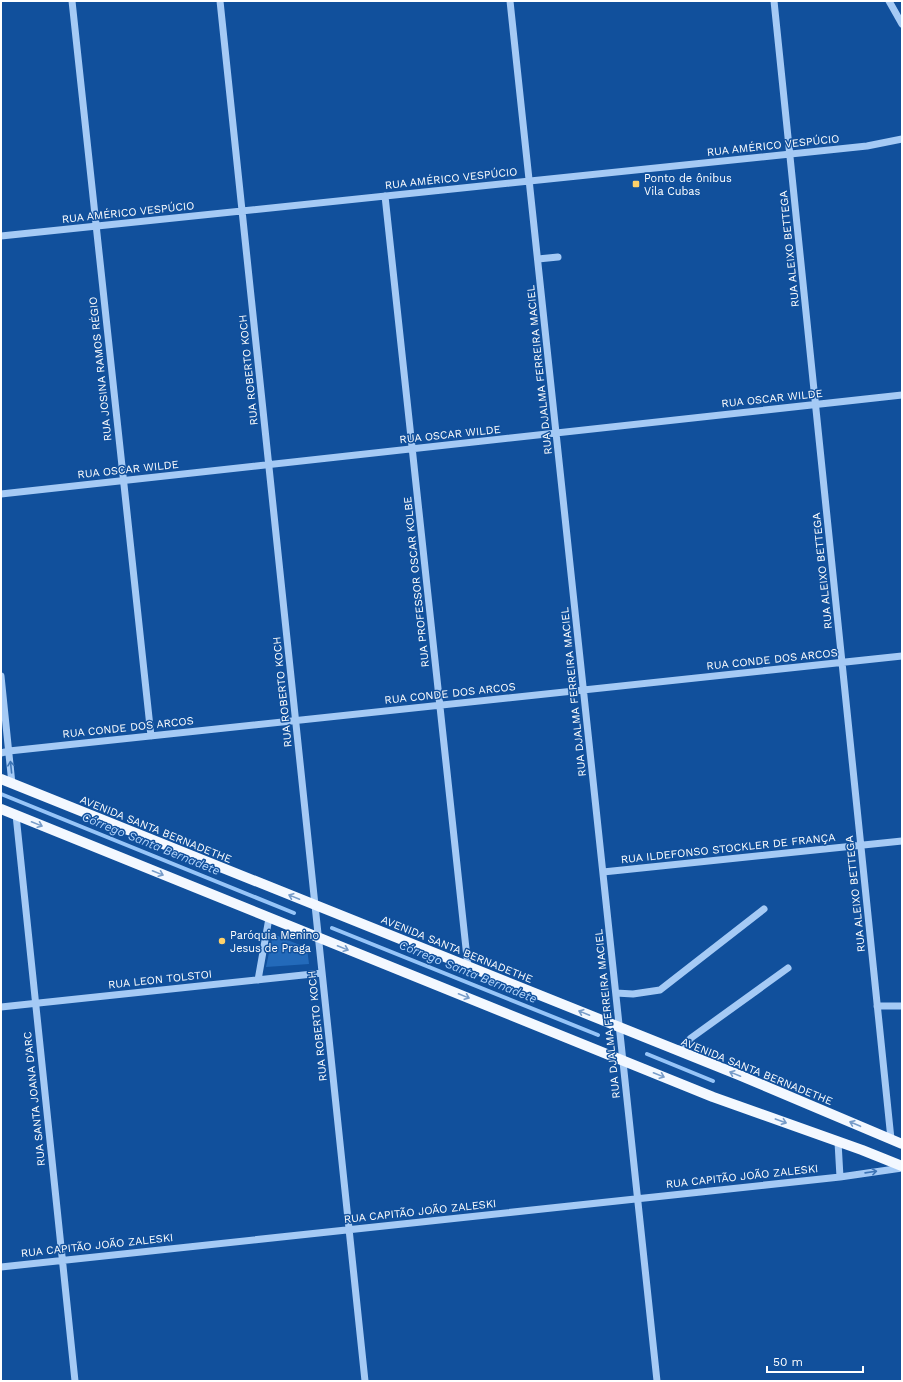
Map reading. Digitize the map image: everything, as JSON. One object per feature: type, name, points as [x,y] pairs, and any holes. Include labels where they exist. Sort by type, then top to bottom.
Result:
[{"type":"main road","name":"AVENIDA SANTA BERNADETHE","points":[[1,780],[678,1051],[902,1144]]},
{"type":"main road","points":[[1,809],[719,1099],[902,1167]]},
{"type":"street","name":"RUA JOSINA RAMOS RÉGIO","points":[[72,1],[151,736]]},
{"type":"street","name":"RUA ROBERTO KOCH","points":[[220,1],[365,1381]]},
{"type":"street","name":"RUA DJALMA FERREIRA MACIEL","points":[[510,1],[657,1381]]},
{"type":"street","name":"RUA ALEIXO BETTEGA","points":[[774,1],[891,1139]]},
{"type":"street","points":[[889,1],[902,24]]},
{"type":"street","name":"RUA AMÉRICO VESPÚCIO","points":[[1,236],[867,146],[902,139]]},
{"type":"street","name":"RUA PROFESSOR OSCAR KOLBE","points":[[385,196],[468,967]]},
{"type":"street","points":[[538,259],[558,257]]},
{"type":"street","name":"RUA OSCAR WILDE","points":[[1,494],[902,395]]},
{"type":"street","name":"RUA CONDE DOS ARCOS","points":[[1,753],[296,720],[902,656]]},
{"type":"street","points":[[1,676],[12,784]]},
{"type":"street","name":"RUA SANTA JOANA D'ARC","points":[[16,815],[75,1381]]},
{"type":"street","name":"RUA ILDEFONSO STOCKLER DE FRANÇA","points":[[603,872],[902,842]]},
{"type":"street","points":[[616,993],[633,994],[660,990],[764,909]]},
{"type":"street","points":[[258,980],[269,918]]},
{"type":"street","points":[[678,1051],[691,1038],[788,968]]},
{"type":"street","name":"RUA LEON TOLSTOI","points":[[1,1007],[322,973]]},
{"type":"street","points":[[877,1006],[902,1006]]},
{"type":"street","points":[[838,1142],[840,1177]]},
{"type":"street","name":"RUA CAPITÃO JOÃO ZALESKI","points":[[1,1267],[840,1177],[902,1167]]},
{"type":"shaded area","points":[[273,934],[307,948],[309,964],[266,967]]},
{"type":"waterway","name":"Córrego Santa Bernadete","points":[[1,794],[294,913]]},
{"type":"waterway","name":"Córrego Santa Bernadete","points":[[332,928],[598,1035]]},
{"type":"waterway","name":"Córrego Santa Bernadete","points":[[647,1054],[713,1081]]},
{"type":"place","name":"Ponto de ônibus Vila Cubas","points":[[636,184]]},
{"type":"place","name":"Paróquia Menino Jesus de Praga","points":[[222,941]]}]
